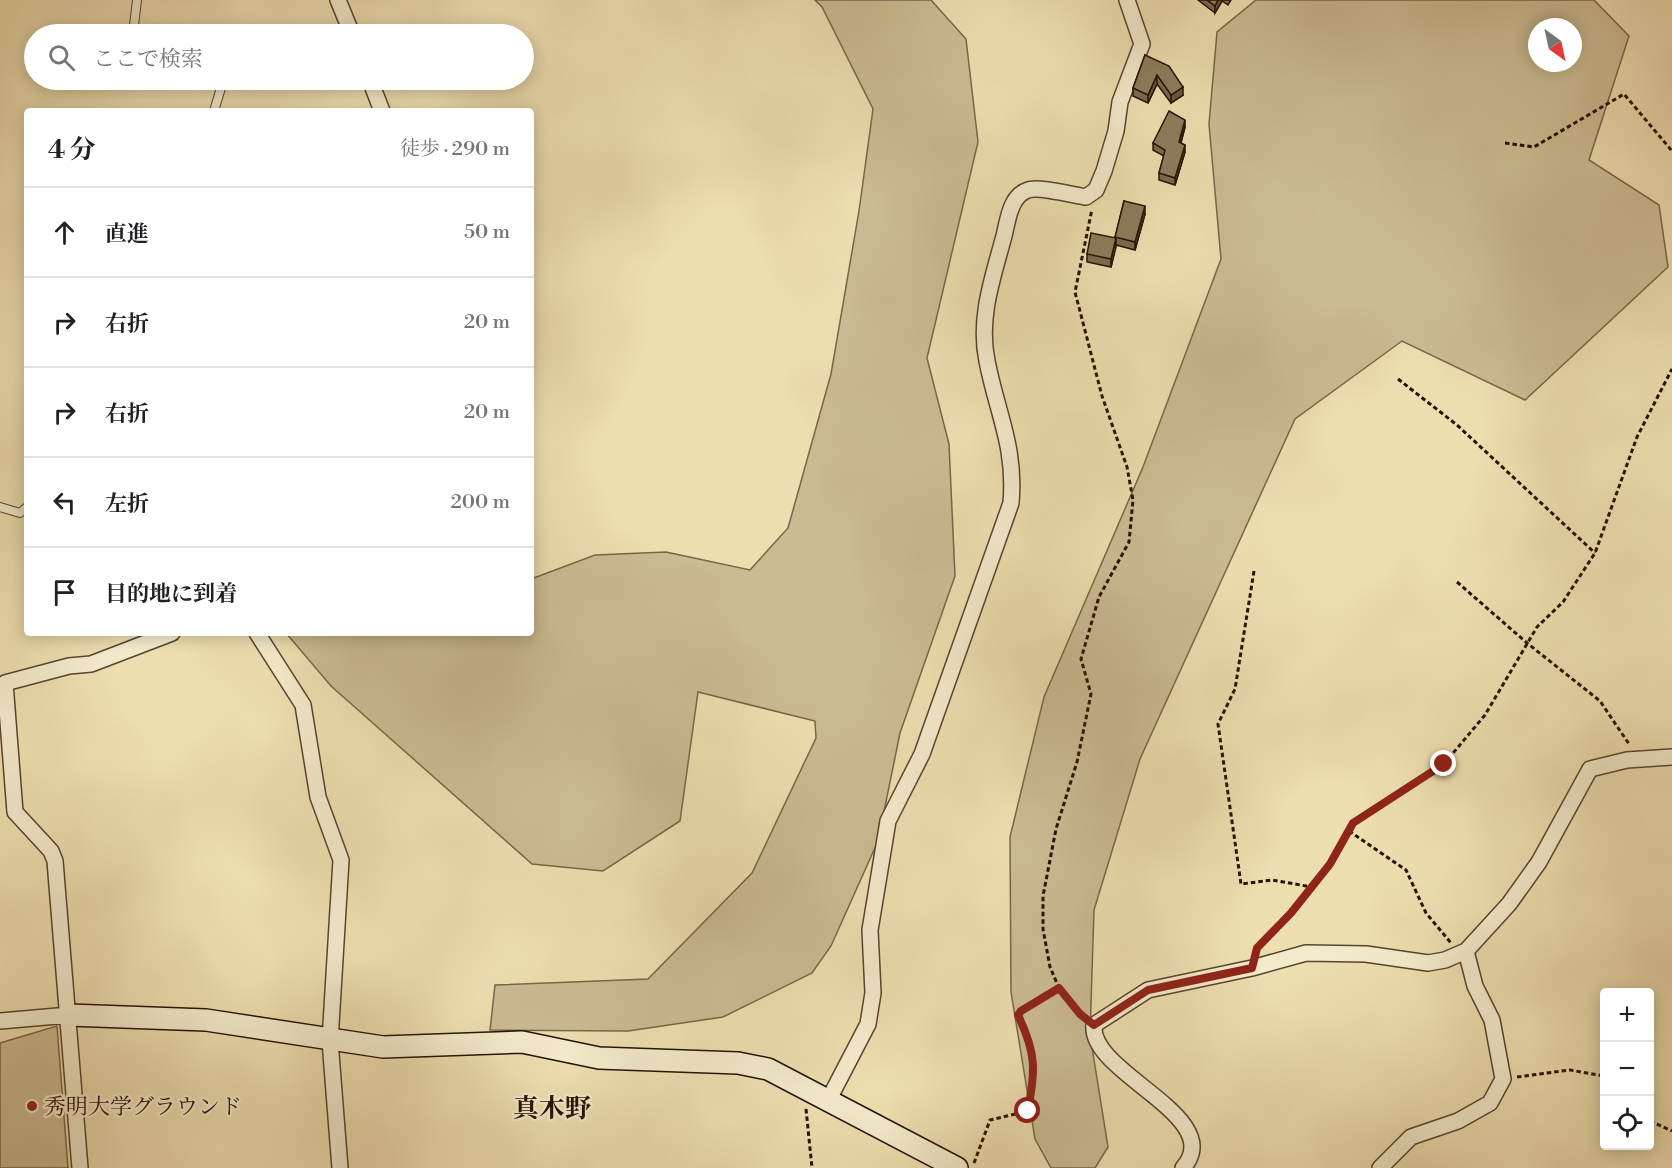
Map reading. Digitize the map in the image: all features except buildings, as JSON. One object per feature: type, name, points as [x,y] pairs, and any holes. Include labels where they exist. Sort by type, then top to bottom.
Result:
[{"type":"street","points":[[338,0],[348,24]]},
{"type":"street","points":[[829,1099],[868,1024],[873,993],[870,930],[888,820],[922,754],[1011,503],[1014,476],[1010,445],[986,360],[984,326],[987,297],[1010,209],[1020,194],[1030,188],[1086,196],[1096,190],[1116,131],[1120,102],[1142,44],[1127,0]]},
{"type":"street","points":[[374,90],[381,108]]},
{"type":"street","points":[[80,1168],[55,861],[51,851],[15,813],[5,683],[69,666],[91,664],[164,636]]},
{"type":"street","points":[[259,636],[303,705],[318,796],[341,861],[330,1041],[340,1168]]},
{"type":"street","points":[[1183,1168],[1190,1160],[1192,1145],[1185,1126],[1174,1113],[1106,1055],[1093,1035],[1094,1025],[1148,990],[1252,968],[1306,953],[1365,954],[1428,963],[1445,960],[1463,952],[1509,903],[1539,862],[1590,769],[1598,765],[1638,758],[1672,757]]},
{"type":"street","points":[[1380,1168],[1411,1137],[1458,1121],[1490,1103],[1503,1079],[1492,1020],[1463,952]]},
{"type":"street","points":[[0,1021],[69,1015],[206,1020],[330,1041],[383,1047],[522,1042],[599,1058],[738,1063],[768,1069],[804,1086],[957,1168]]},
{"type":"lane","points":[[134,24],[137,0]]},
{"type":"lane","points":[[215,108],[220,90]]},
{"type":"lane","points":[[0,507],[20,513],[24,510]]},
{"type":"path","points":[[1505,143],[1534,147],[1624,94],[1672,151]]},
{"type":"path","points":[[1094,1025],[1080,1014],[1059,988],[1050,967],[1043,929],[1043,896],[1056,829],[1077,762],[1091,694],[1081,659],[1099,597],[1129,542],[1133,500],[1127,467],[1102,396],[1075,291],[1096,190]]},
{"type":"path","points":[[1252,968],[1257,948],[1330,864],[1353,823],[1444,764],[1485,714],[1537,627],[1563,602],[1595,553],[1637,438],[1672,369]]},
{"type":"path","points":[[1398,378],[1457,425],[1595,553]]},
{"type":"path","points":[[1254,571],[1235,688],[1218,724],[1241,884],[1272,880],[1312,887]]},
{"type":"path","points":[[1457,582],[1527,644],[1600,701],[1638,758]]},
{"type":"path","points":[[1349,830],[1406,870],[1426,914],[1463,952]]},
{"type":"path","points":[[972,1168],[990,1120],[1028,1111],[1034,1057],[1031,1042],[1018,1015],[1059,988]]},
{"type":"path","points":[[1503,1079],[1570,1070],[1600,1075]]},
{"type":"path","points":[[804,1086],[812,1168]]},
{"type":"path","points":[[1654,1122],[1672,1131]]},
{"type":"shaded area","points":[[815,0],[931,0],[966,39],[978,142],[927,358],[949,444],[955,576],[900,733],[878,841],[831,946],[812,973],[723,1017],[628,1031],[490,1030],[495,985],[648,979],[752,873],[816,738],[815,721],[698,692],[680,821],[603,871],[532,864],[331,686],[289,636],[534,636],[534,578],[595,555],[666,552],[750,570],[788,528],[831,374],[859,211],[873,109],[822,7]]},
{"type":"shaded area","points":[[1256,0],[1594,0],[1629,36],[1589,160],[1659,205],[1668,267],[1525,400],[1402,341],[1295,419],[1140,759],[1094,910],[1090,1035],[1108,1147],[1095,1168],[1051,1168],[1035,1139],[1011,992],[1010,837],[1044,697],[1143,467],[1221,259],[1209,124],[1217,32]]},
{"type":"shaded area","name":"秀明大学グラウンド","points":[[57,1026],[68,1168],[0,1168],[0,1043]]},
{"type":"place","name":"秀明大学グラウンド","points":[[32,1106]]},
{"type":"district","name":"真木野","points":[[552,1108]]},
{"type":"route","points":[[1028,1111],[1034,1057],[1031,1042],[1018,1015],[1021,1011],[1059,988],[1080,1014],[1094,1025],[1148,990],[1252,968],[1257,948],[1291,913],[1330,864],[1353,823],[1391,796],[1444,764]]}]
